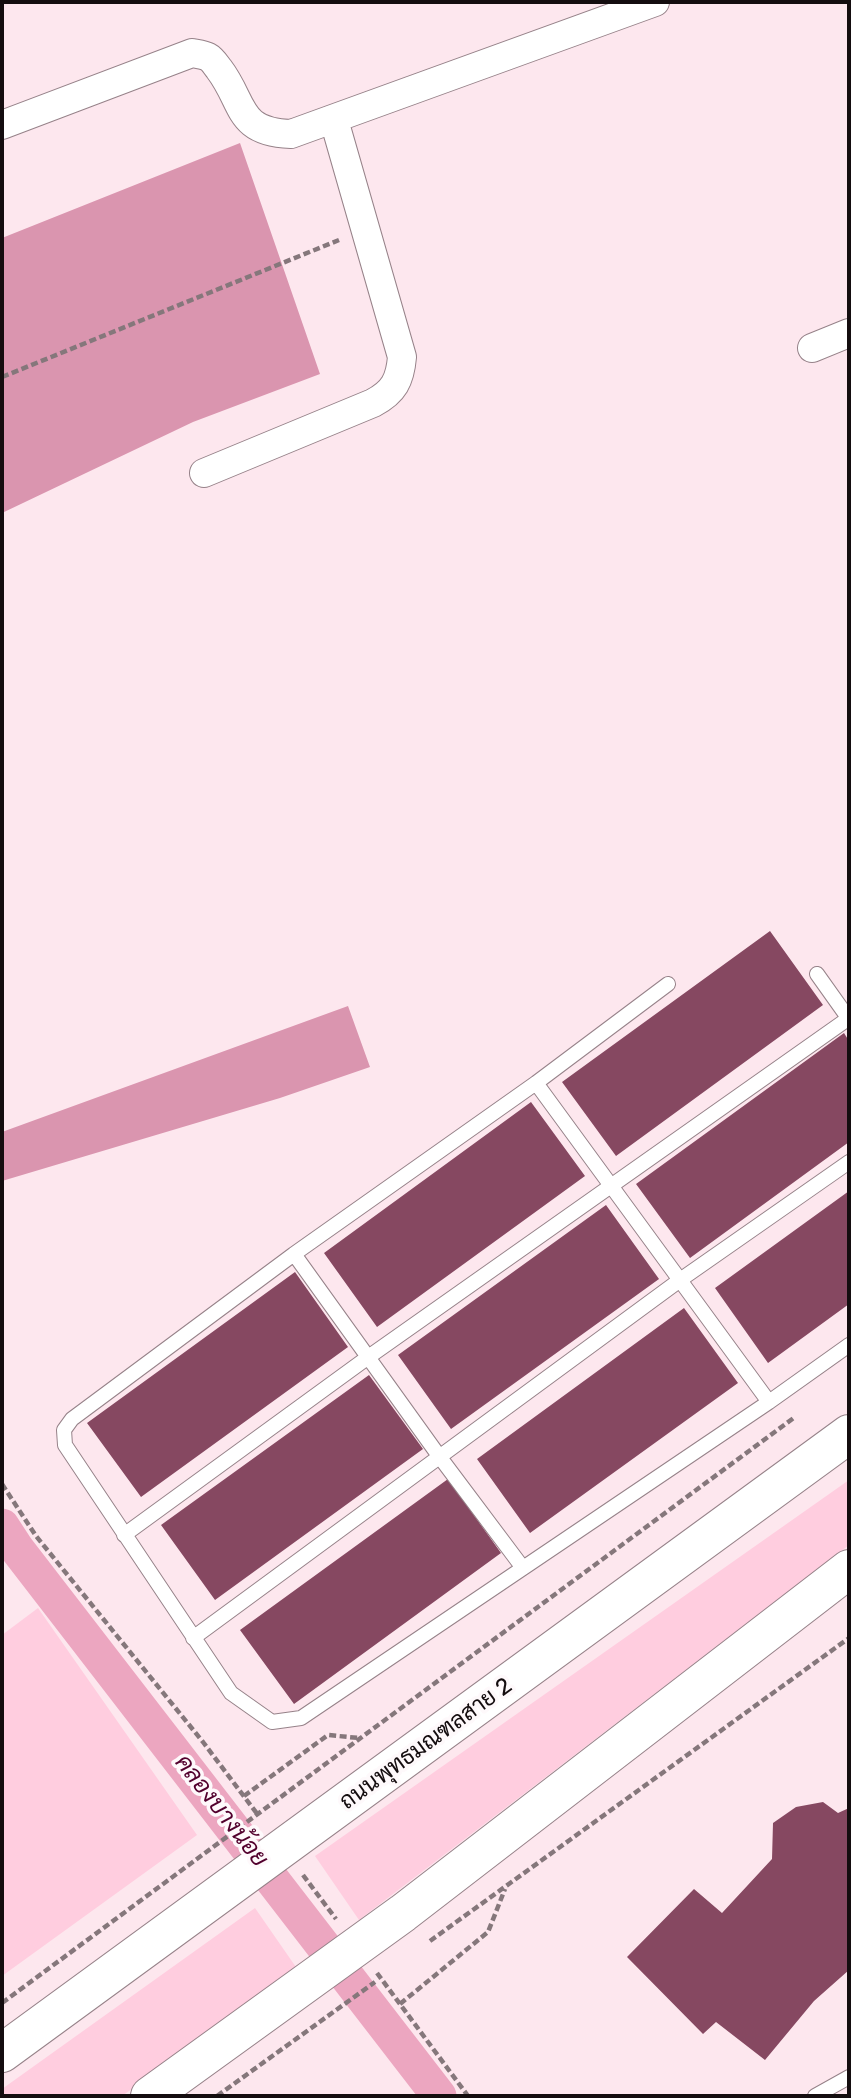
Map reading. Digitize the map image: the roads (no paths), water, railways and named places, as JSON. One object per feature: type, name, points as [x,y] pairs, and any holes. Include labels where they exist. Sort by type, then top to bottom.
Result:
[{"type":"main road","name":"ถนนพุทธมณฑลสาย 2","points":[[2,2053],[849,1434]]},
{"type":"main road","points":[[150,2096],[403,1913],[849,1569]]},
{"type":"street","points":[[2,125],[192,53],[210,57],[222,72],[243,116],[257,127],[276,134],[291,134],[655,2]]},
{"type":"street","points":[[204,473],[387,396],[401,373],[402,357],[334,120]]},
{"type":"street","points":[[811,348],[849,332]]},
{"type":"lane","points":[[124,1535],[367,1358],[849,1018],[817,974]]},
{"type":"lane","points":[[668,984],[536,1083],[294,1254],[72,1419],[64,1430],[65,1445],[231,1693],[272,1722],[301,1718],[769,1402],[849,1345]]},
{"type":"lane","points":[[536,1083],[769,1402]]},
{"type":"lane","points":[[193,1638],[680,1280],[849,1162]]},
{"type":"lane","points":[[294,1254],[367,1358],[523,1568]]},
{"type":"lane","points":[[815,2096],[849,2077]]},
{"type":"waterway","name":"คลองบางน้อย","points":[[2,1526],[439,2096]]}]
